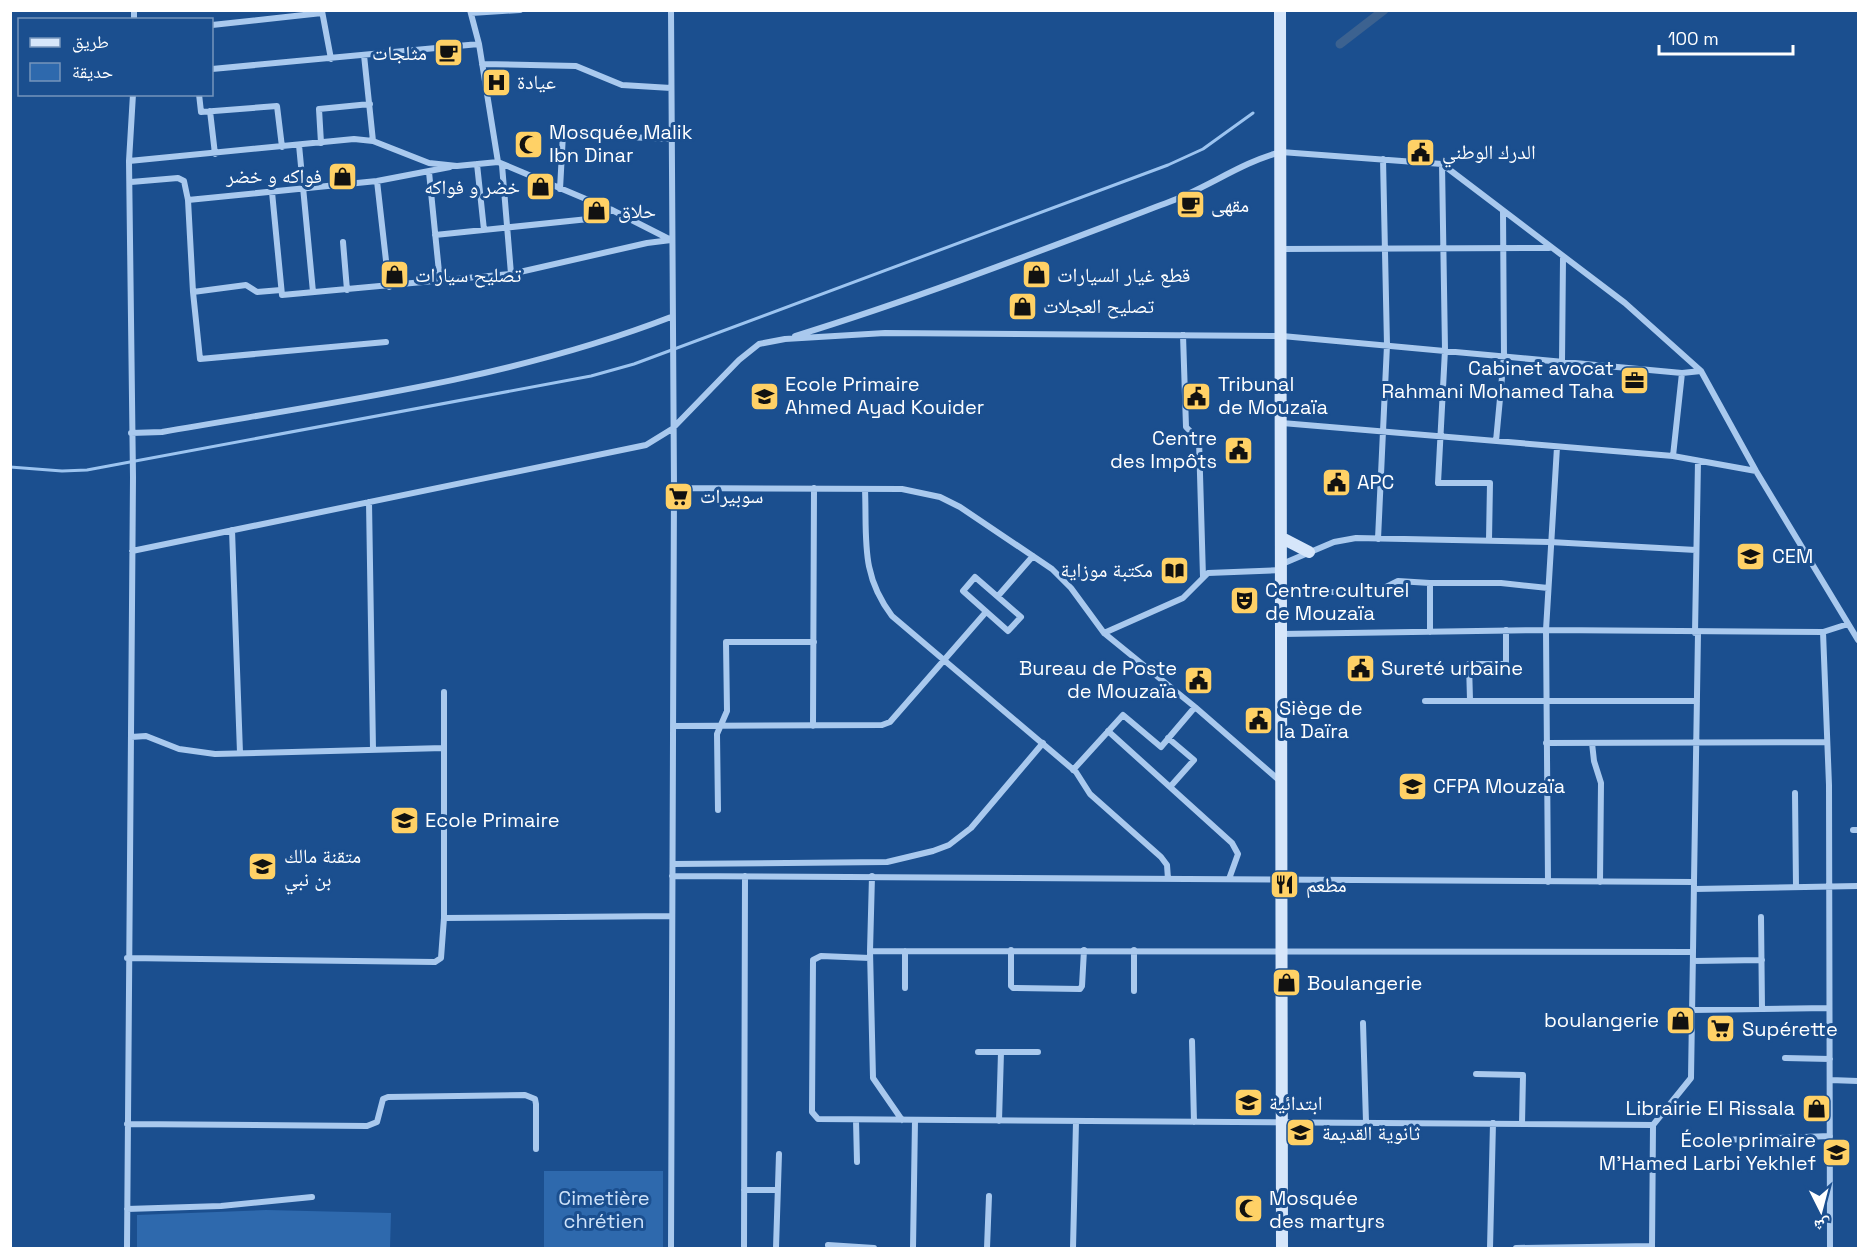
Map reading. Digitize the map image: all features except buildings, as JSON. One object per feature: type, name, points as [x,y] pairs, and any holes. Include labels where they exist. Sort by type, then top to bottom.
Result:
[{"type":"main road","points":[[1280,10],[1282,1248]]},
{"type":"main road","points":[[1282,538],[1309,552]]},
{"type":"street","points":[[511,274],[509,229],[500,164],[479,44],[471,12],[520,10]]},
{"type":"street","points":[[671,10],[671,333],[674,488],[671,1248]]},
{"type":"street","points":[[213,25],[322,12],[331,59]]},
{"type":"street","points":[[213,69],[479,44]]},
{"type":"street","points":[[364,55],[373,141]]},
{"type":"street","points":[[482,64],[576,66],[622,85],[671,88]]},
{"type":"street","points":[[127,1248],[127,958],[133,477],[129,161],[133,96]]},
{"type":"street","points":[[199,96],[201,112],[277,106],[282,147]]},
{"type":"street","points":[[321,143],[319,109],[369,104]]},
{"type":"street","points":[[210,111],[215,154]]},
{"type":"street","points":[[560,189],[563,134],[671,139]]},
{"type":"street","points":[[129,161],[354,139],[373,141],[429,163],[457,166]]},
{"type":"street","points":[[299,145],[314,292]]},
{"type":"street","points":[[132,551],[646,445],[672,429],[759,344],[785,339],[910,300],[1189,195],[1262,157],[1281,152],[1442,164],[1625,303],[1701,370],[1756,471],[1858,640]]},
{"type":"street","points":[[1378,539],[1387,345],[1383,159]]},
{"type":"street","points":[[477,164],[484,230]]},
{"type":"street","points":[[188,200],[377,181],[457,166],[500,164],[612,210],[671,240]]},
{"type":"street","points":[[1442,164],[1445,350],[1438,483],[1490,483],[1489,540]]},
{"type":"street","points":[[429,172],[440,282]]},
{"type":"street","points":[[131,182],[178,178],[184,181],[188,200],[193,292],[200,359],[386,342]]},
{"type":"street","points":[[377,181],[389,286]]},
{"type":"street","points":[[272,192],[282,295],[511,274],[647,243],[671,240]]},
{"type":"street","points":[[435,235],[598,218],[612,210]]},
{"type":"street","points":[[1496,441],[1504,356],[1503,211]]},
{"type":"street","points":[[343,242],[346,290]]},
{"type":"street","points":[[1281,249],[1550,248]]},
{"type":"street","points":[[1562,362],[1563,258]]},
{"type":"street","points":[[193,292],[246,285],[257,292],[281,290]]},
{"type":"street","points":[[131,433],[162,432],[458,380],[611,340],[671,317]]},
{"type":"street","points":[[785,339],[885,333],[1282,336],[1682,373],[1701,370]]},
{"type":"street","points":[[1183,335],[1186,427],[1198,440],[1203,577]]},
{"type":"street","points":[[1673,456],[1682,373]]},
{"type":"street","points":[[1282,423],[1673,456],[1756,471]]},
{"type":"street","points":[[1548,882],[1546,630],[1557,447]]},
{"type":"street","points":[[1516,1248],[1652,1247],[1653,1125],[1691,1078],[1698,461]]},
{"type":"street","points":[[674,488],[902,489],[940,497],[978,517],[1034,556],[1071,588],[1104,633],[1195,706],[1282,783]]},
{"type":"street","points":[[813,726],[814,488]]},
{"type":"street","points":[[866,489],[867,565],[872,584],[892,616],[945,658],[1073,770],[1090,795],[1161,857],[1167,865],[1167,879]]},
{"type":"street","points":[[369,502],[373,749]]},
{"type":"street","points":[[232,530],[240,753]]},
{"type":"street","points":[[1104,633],[1183,598],[1203,577],[1221,571],[1282,567],[1309,552],[1342,540],[1489,540],[1696,550]]},
{"type":"street","points":[[998,596],[1034,556]]},
{"type":"street","points":[[975,577],[998,596],[1021,617],[1008,631],[963,591],[975,577]]},
{"type":"street","points":[[1333,592],[1380,590],[1398,581],[1501,583],[1548,588]]},
{"type":"street","points":[[1430,583],[1430,632]]},
{"type":"street","points":[[673,726],[875,726],[890,722],[986,612]]},
{"type":"street","points":[[1282,634],[1506,630],[1696,633],[1823,632],[1848,624]]},
{"type":"street","points":[[1470,700],[1469,664],[1506,664],[1506,630]]},
{"type":"street","points":[[1823,632],[1827,742],[1830,1248]]},
{"type":"street","points":[[718,810],[719,725],[727,711],[726,642],[814,642]]},
{"type":"street","points":[[127,958],[435,962],[441,958],[444,918],[444,692]]},
{"type":"street","points":[[1425,701],[1697,700]]},
{"type":"street","points":[[1073,770],[1123,715],[1161,747],[1195,706]]},
{"type":"street","points":[[1108,731],[1237,849],[1238,854],[1229,879]]},
{"type":"street","points":[[131,737],[146,736],[195,753],[444,748]]},
{"type":"street","points":[[1168,738],[1194,760],[1170,787]]},
{"type":"street","points":[[1546,743],[1827,742]]},
{"type":"street","points":[[673,864],[887,862],[933,851],[949,844],[971,828],[1043,743]]},
{"type":"street","points":[[1592,743],[1601,783],[1600,882]]},
{"type":"street","points":[[1795,794],[1796,887]]},
{"type":"street","points":[[672,876],[1282,879],[1600,882],[1694,886],[1858,886]]},
{"type":"street","points":[[744,1248],[745,876]]},
{"type":"street","points":[[872,876],[870,955],[873,1078],[902,1120]]},
{"type":"street","points":[[444,918],[672,916]]},
{"type":"street","points":[[1761,917],[1762,1009]]},
{"type":"street","points":[[1011,951],[1011,986],[1013,988],[1080,989],[1084,950]]},
{"type":"street","points":[[1134,950],[1134,991]]},
{"type":"street","points":[[1653,1125],[818,1119],[812,1112],[813,960],[821,956],[870,955],[905,951],[1693,952]]},
{"type":"street","points":[[905,951],[905,988]]},
{"type":"street","points":[[1693,961],[1762,960]]},
{"type":"street","points":[[1692,1010],[1829,1008]]},
{"type":"street","points":[[1363,1023],[1366,1122]]},
{"type":"street","points":[[1192,1041],[1194,1122]]},
{"type":"street","points":[[978,1052],[1038,1052]]},
{"type":"street","points":[[999,1121],[1001,1052]]},
{"type":"street","points":[[1785,1058],[1830,1059]]},
{"type":"street","points":[[1476,1074],[1524,1075],[1522,1124]]},
{"type":"street","points":[[1830,1080],[1858,1081]]},
{"type":"street","points":[[127,1124],[367,1126],[377,1122],[383,1099],[388,1097],[525,1095],[535,1099],[536,1149]]},
{"type":"street","points":[[856,1120],[857,1162]]},
{"type":"street","points":[[913,1248],[915,1120]]},
{"type":"street","points":[[1073,1248],[1076,1122]]},
{"type":"street","points":[[1490,1248],[1493,1123]]},
{"type":"street","points":[[1696,1141],[1830,1136]]},
{"type":"street","points":[[776,1248],[779,1154]]},
{"type":"street","points":[[744,1190],[777,1190]]},
{"type":"street","points":[[987,1248],[989,1196]]},
{"type":"street","points":[[127,1209],[221,1206],[312,1197]]},
{"type":"street","points":[[828,1245],[874,1248]]},
{"type":"green space","name":"Cimetière chrétien","points":[[544,1171],[663,1171],[663,1248],[544,1248]]},
{"type":"green space","points":[[266,1210],[391,1213],[390,1248],[137,1248],[137,1215]]},
{"type":"waterway","points":[[1340,44],[1384,10]]},
{"type":"waterway","points":[[10,467],[62,471],[87,470],[591,376],[634,364],[1168,165],[1203,149],[1253,113]]},
{"type":"place","name":"مثلجات","points":[[448,53]]},
{"type":"place","name":"عيادة","points":[[496,82]]},
{"type":"place","name":"Mosquée Malik Ibn Dinar","points":[[528,144]]},
{"type":"place","name":"الدرك الوطني","points":[[1421,152]]},
{"type":"place","name":"فواكه و خضر","points":[[343,176]]},
{"type":"place","name":"خضر و فواكه","points":[[541,187]]},
{"type":"place","name":"مقهى","points":[[1190,205]]},
{"type":"place","name":"حلاق","points":[[597,211]]},
{"type":"place","name":"تصليح سيارات","points":[[394,275]]},
{"type":"place","name":"قطع غيار السيارات","points":[[1036,275]]},
{"type":"place","name":"تصليح العجلات","points":[[1022,306]]},
{"type":"place","name":"Cabinet avocat Rahmani Mohamed Taha","points":[[1635,380]]},
{"type":"place","name":"Ecole Primaire Ahmed Ayad Kouider","points":[[764,396]]},
{"type":"place","name":"Tribunal de Mouzaïa","points":[[1197,396]]},
{"type":"place","name":"Centre des Impôts","points":[[1238,450]]},
{"type":"place","name":"APC","points":[[1336,482]]},
{"type":"place","name":"سوبيرات","points":[[679,496]]},
{"type":"place","name":"CEM","points":[[1751,556]]},
{"type":"place","name":"مكتبة موزاية","points":[[1174,570]]},
{"type":"place","name":"Centre culturel de Mouzaïa","points":[[1244,601]]},
{"type":"place","name":"Sureté urbaine","points":[[1360,668]]},
{"type":"place","name":"Bureau de Poste de Mouzaïa","points":[[1198,680]]},
{"type":"place","name":"Siège de la Daïra","points":[[1258,720]]},
{"type":"place","name":"CFPA Mouzaïa","points":[[1412,786]]},
{"type":"place","name":"Ecole Primaire","points":[[404,820]]},
{"type":"place","name":"متقنة مالك بن نبي","points":[[263,867]]},
{"type":"place","name":"مطعم","points":[[1285,885]]},
{"type":"place","name":"Boulangerie","points":[[1286,983]]},
{"type":"place","name":"boulangerie","points":[[1680,1020]]},
{"type":"place","name":"Supérette","points":[[1721,1029]]},
{"type":"place","name":"ابتدائية","points":[[1248,1103]]},
{"type":"place","name":"Librairie El Rissala","points":[[1816,1108]]},
{"type":"place","name":"ثانوية القديمة","points":[[1301,1133]]},
{"type":"place","name":"École primaire M'Hamed Larbi Yekhlef","points":[[1837,1152]]},
{"type":"place","name":"Mosquée des martyrs","points":[[1248,1209]]}]
